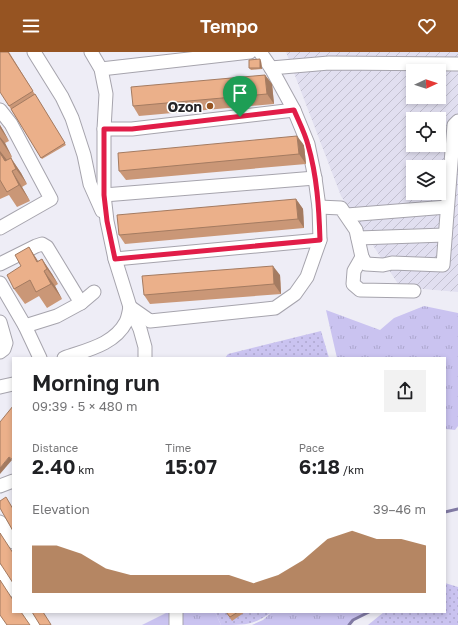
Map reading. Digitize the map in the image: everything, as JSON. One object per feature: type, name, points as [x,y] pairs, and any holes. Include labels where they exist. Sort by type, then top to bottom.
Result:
[{"type":"street","points":[[34,52],[62,97],[72,118],[84,155],[90,184],[107,221]]},
{"type":"street","points":[[91,52],[101,69],[106,94],[104,129],[104,195],[107,221],[115,259],[130,307],[140,330],[145,347],[144,357]]},
{"type":"street","points":[[101,69],[250,52]]},
{"type":"street","points":[[130,307],[150,322],[275,308],[294,294],[308,277],[320,240],[319,207],[308,144],[294,110],[271,68],[260,52]]},
{"type":"street","points":[[271,68],[329,63],[458,64]]},
{"type":"street","points":[[0,110],[11,124],[51,199],[0,228]]},
{"type":"street","points":[[104,129],[132,129],[294,110]]},
{"type":"street","points":[[319,207],[341,208],[356,230],[362,257],[366,264],[383,265],[392,263],[443,265],[454,125],[458,121]]},
{"type":"street","points":[[104,195],[315,178]]},
{"type":"street","points":[[347,216],[447,207]]},
{"type":"street","points":[[358,238],[445,236]]},
{"type":"street","points":[[115,259],[320,240]]},
{"type":"street","points":[[0,264],[42,244],[47,247],[81,303]]},
{"type":"street","points":[[362,257],[354,271],[353,284],[360,290],[414,291]]},
{"type":"street","points":[[0,283],[25,326],[40,357]]},
{"type":"street","points":[[25,326],[57,316],[81,303],[94,292]]},
{"type":"street","points":[[67,357],[100,345],[116,336],[126,322],[130,307]]},
{"type":"street","points":[[0,322],[6,343],[4,349],[0,352]]},
{"type":"street","points":[[0,387],[12,384]]},
{"type":"street","points":[[0,522],[12,540]]},
{"type":"street","points":[[0,571],[12,589]]},
{"type":"street","points":[[29,613],[36,625]]},
{"type":"street","points":[[176,613],[176,625]]},
{"type":"street","points":[[0,621],[2,625]]},
{"type":"shaded area","points":[[286,52],[458,52],[458,292],[400,287],[341,196]]},
{"type":"green space","points":[[424,306],[458,313],[458,426],[455,430],[446,429],[446,357],[337,357],[326,310],[380,330],[394,318]]},
{"type":"green space","points":[[321,331],[329,357],[226,357],[228,354]]},
{"type":"green space","points":[[446,583],[458,587],[458,625],[368,625],[383,613],[446,613]]},
{"type":"green space","points":[[166,613],[215,613],[221,625],[142,625]]},
{"type":"green space","points":[[215,613],[270,613],[254,622],[237,625],[221,625]]},
{"type":"green space","points":[[271,613],[367,613],[354,620],[349,625],[252,625],[263,620]]},
{"type":"building","points":[[0,52],[8,52],[33,91],[9,106],[0,92]]},
{"type":"building","points":[[260,59],[260,68],[249,68],[249,60]]},
{"type":"building","points":[[265,75],[267,94],[133,106],[131,87]]},
{"type":"building","points":[[35,94],[65,143],[41,158],[11,109]]},
{"type":"building","points":[[297,136],[299,154],[119,171],[118,153]]},
{"type":"building","points":[[0,153],[5,161],[11,158],[16,169],[12,171],[19,185],[7,192],[0,180]]},
{"type":"building","points":[[296,199],[298,219],[119,235],[117,215]]},
{"type":"building","points":[[29,247],[37,262],[42,259],[47,269],[44,271],[51,284],[36,292],[30,280],[14,289],[7,275],[21,266],[15,255]]},
{"type":"building","points":[[273,266],[274,284],[144,295],[142,276]]},
{"type":"building","points":[[12,407],[12,459],[9,457],[0,468],[0,422]]},
{"type":"building","points":[[6,497],[12,507],[12,529],[0,508],[0,501]]},
{"type":"building","points":[[0,533],[12,551],[12,581],[0,563]]},
{"type":"building","points":[[0,580],[12,598],[12,613],[22,613],[30,625],[7,625],[0,615]]},
{"type":"building","points":[[33,613],[44,613],[51,625],[40,625]]},
{"type":"building","points":[[227,613],[236,613],[230,617]]},
{"type":"waterway","points":[[446,512],[458,509]]},
{"type":"waterway","points":[[349,625],[353,620],[367,613]]},
{"type":"place","name":"Ozon","points":[[210,106]]},
{"type":"route","points":[[294,110],[308,144],[315,178],[319,207],[320,240],[139,258],[115,259],[107,221],[104,195],[104,129],[132,129],[240,117],[294,110]]}]
